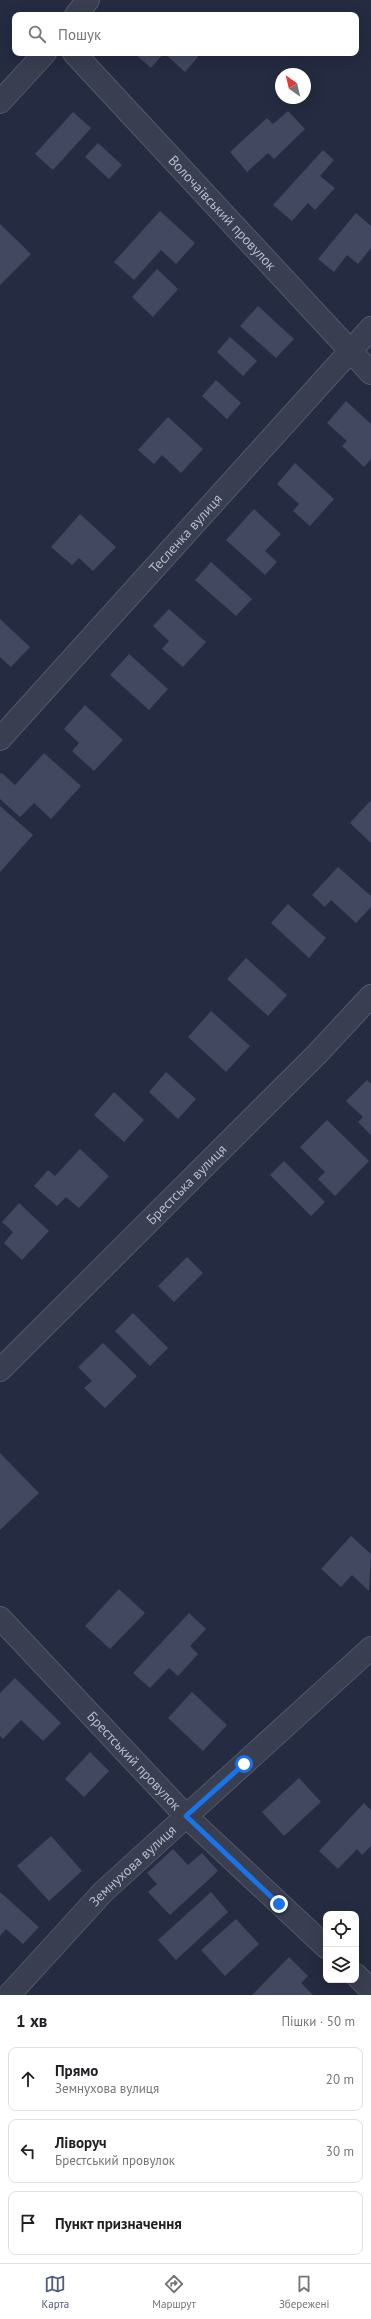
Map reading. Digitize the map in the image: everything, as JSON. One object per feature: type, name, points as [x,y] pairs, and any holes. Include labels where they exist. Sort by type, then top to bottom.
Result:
[{"type":"street","points":[[78,12],[88,0]]},
{"type":"street","points":[[0,102],[41,56]]},
{"type":"street","name":"Волочаївський провулок","points":[[77,56],[371,373]]},
{"type":"street","name":"Тесленка вулиця","points":[[0,739],[351,353],[371,328]]},
{"type":"street","name":"Брестська вулиця","points":[[0,1370],[317,1054],[371,996]]},
{"type":"street","name":"Брестський провулок","points":[[0,1618],[186,1816],[323,1944]]},
{"type":"street","name":"Земнухова вулиця","points":[[9,1995],[103,1892],[371,1648]]},
{"type":"street","points":[[359,1979],[371,1990]]},
{"type":"building","points":[[137,56],[161,56],[151,68]]},
{"type":"building","points":[[167,56],[198,57],[185,72]]},
{"type":"building","points":[[288,111],[305,129],[274,159],[268,153],[247,172],[230,152],[267,118],[273,124]]},
{"type":"building","points":[[73,112],[91,128],[53,170],[35,154]]},
{"type":"building","points":[[98,143],[122,165],[109,179],[85,157]]},
{"type":"building","points":[[323,150],[334,160],[320,176],[335,188],[315,210],[308,203],[292,221],[273,205]]},
{"type":"building","points":[[160,211],[195,243],[176,264],[161,250],[134,280],[114,262]]},
{"type":"building","points":[[356,213],[371,226],[371,248],[358,264],[347,255],[334,272],[318,259]]},
{"type":"building","points":[[0,224],[31,254],[0,285]]},
{"type":"building","points":[[157,269],[178,289],[153,317],[132,297]]},
{"type":"building","points":[[258,306],[294,339],[276,358],[240,326]]},
{"type":"building","points":[[230,337],[257,361],[243,376],[217,352]]},
{"type":"building","points":[[216,380],[241,403],[227,419],[202,396]]},
{"type":"building","points":[[346,401],[371,424],[371,459],[364,467],[342,446],[347,441],[327,423]]},
{"type":"building","points":[[168,417],[203,449],[181,473],[162,455],[154,464],[138,450]]},
{"type":"building","points":[[295,463],[334,499],[310,526],[293,511],[299,504],[277,484]]},
{"type":"building","points":[[254,509],[281,534],[265,551],[277,562],[265,575],[226,540]]},
{"type":"building","points":[[80,514],[116,547],[93,571],[79,558],[72,565],[51,547]]},
{"type":"building","points":[[211,562],[252,599],[236,616],[195,580]]},
{"type":"building","points":[[169,609],[206,642],[183,667],[162,649],[169,641],[153,626]]},
{"type":"building","points":[[0,619],[30,647],[11,667],[0,657]]},
{"type":"building","points":[[129,654],[168,689],[149,710],[110,675]]},
{"type":"building","points":[[85,705],[123,740],[94,771],[72,751],[79,743],[64,729]]},
{"type":"building","points":[[44,753],[81,786],[51,819],[34,803],[20,817],[0,799],[0,774],[2,773],[15,785]]},
{"type":"building","points":[[370,801],[371,802],[371,843],[350,823]]},
{"type":"building","points":[[0,806],[33,835],[0,872]]},
{"type":"building","points":[[338,867],[371,896],[371,907],[356,923],[331,900],[325,907],[312,895]]},
{"type":"building","points":[[288,904],[326,938],[309,958],[271,923]]},
{"type":"building","points":[[246,958],[287,995],[268,1016],[227,979]]},
{"type":"building","points":[[211,1011],[250,1046],[226,1072],[188,1037]]},
{"type":"building","points":[[166,1072],[196,1099],[178,1119],[149,1092]]},
{"type":"building","points":[[367,1080],[371,1084],[371,1135],[358,1122],[363,1117],[346,1101]]},
{"type":"building","points":[[114,1092],[144,1120],[124,1142],[94,1115]]},
{"type":"building","points":[[327,1120],[369,1161],[335,1196],[318,1179],[325,1172],[300,1147]]},
{"type":"building","points":[[80,1149],[109,1176],[79,1208],[66,1197],[57,1206],[34,1186],[48,1170],[55,1176]]},
{"type":"building","points":[[284,1161],[325,1202],[311,1216],[270,1175]]},
{"type":"building","points":[[19,1203],[49,1231],[22,1260],[4,1243],[13,1232],[2,1222]]},
{"type":"building","points":[[187,1257],[203,1273],[174,1302],[158,1286]]},
{"type":"building","points":[[133,1313],[168,1348],[150,1366],[115,1331]]},
{"type":"building","points":[[103,1343],[137,1376],[105,1408],[84,1388],[92,1381],[78,1367]]},
{"type":"building","points":[[0,1453],[39,1493],[0,1530]]},
{"type":"building","points":[[351,1536],[371,1554],[369,1591],[352,1575],[341,1587],[321,1569]]},
{"type":"building","points":[[119,1589],[145,1613],[110,1649],[85,1626]]},
{"type":"building","points":[[189,1613],[206,1629],[190,1646],[198,1654],[178,1676],[169,1668],[150,1688],[133,1673]]},
{"type":"building","points":[[15,1678],[61,1723],[43,1741],[21,1720],[3,1739],[0,1736],[0,1693]]},
{"type":"building","points":[[192,1692],[227,1725],[203,1751],[168,1718]]},
{"type":"building","points":[[90,1752],[109,1771],[84,1797],[65,1779]]},
{"type":"building","points":[[299,1778],[321,1802],[284,1836],[262,1812]]},
{"type":"building","points":[[364,1803],[371,1810],[371,1846],[362,1855],[357,1849],[338,1869],[319,1851]]},
{"type":"building","points":[[51,1836],[82,1871],[49,1901],[17,1866]]},
{"type":"building","points":[[173,1849],[188,1865],[202,1853],[218,1871],[170,1915],[148,1892],[157,1884],[147,1873]]},
{"type":"building","points":[[0,1892],[39,1927],[23,1944],[6,1929],[0,1936]]},
{"type":"building","points":[[211,1892],[228,1912],[176,1960],[158,1940]]},
{"type":"building","points":[[236,1919],[259,1944],[225,1976],[201,1950]]},
{"type":"building","points":[[289,1957],[308,1976],[301,1983],[313,1995],[252,1995]]},
{"type":"route","points":[[244,1764],[186,1816],[279,1904]]}]
